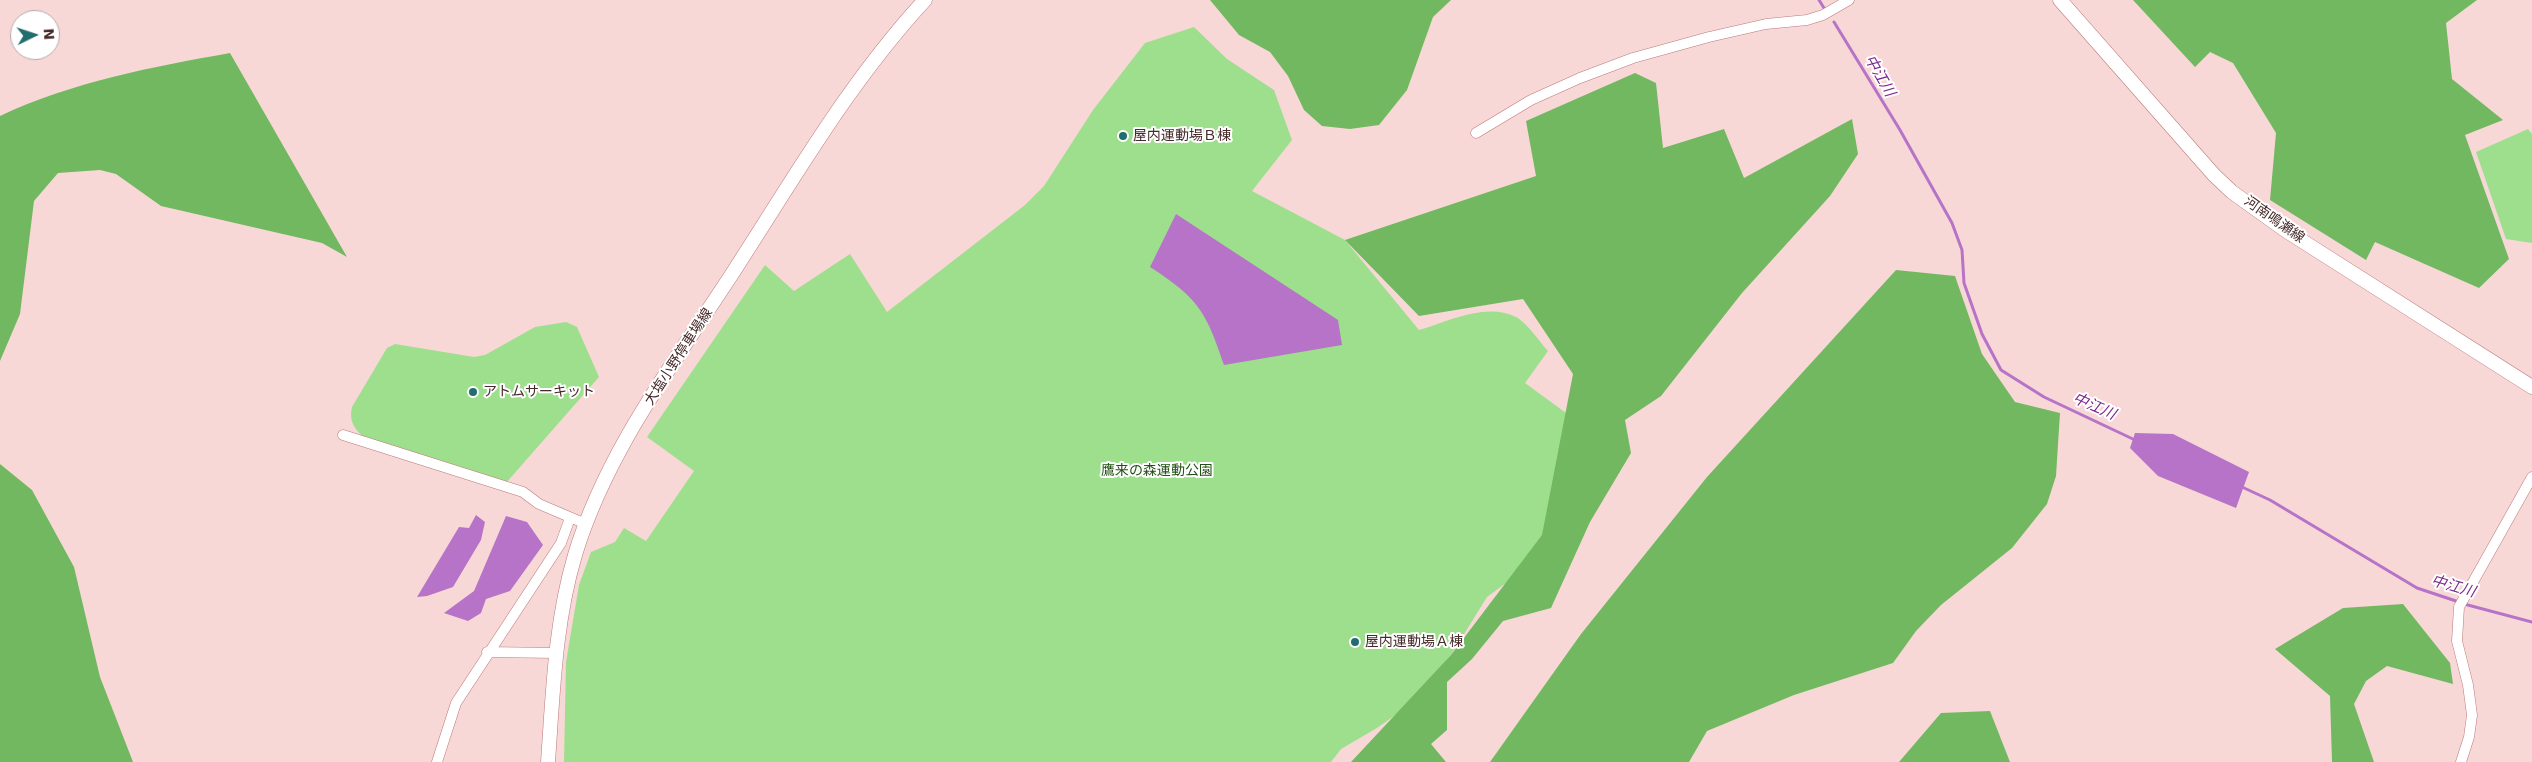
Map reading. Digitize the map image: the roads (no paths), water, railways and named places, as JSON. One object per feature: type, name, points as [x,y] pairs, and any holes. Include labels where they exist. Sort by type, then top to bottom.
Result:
[{"type":"main road","name":"大塩小野停車場線","points":[[548,762],[556,653],[566,594],[586,524],[618,452],[843,102],[897,30],[925,0]]},
{"type":"main road","name":"河南鳴瀬線","points":[[2060,0],[2214,175],[2232,192],[2284,230],[2529,383]]},
{"type":"street","points":[[1476,133],[1531,100],[1580,78],[1634,58],[1766,24],[1807,20],[1823,15],[1850,0]]},
{"type":"street","points":[[343,435],[523,492],[539,504],[586,524]]},
{"type":"street","points":[[2461,762],[2469,737],[2472,715],[2468,685],[2457,641],[2461,603],[2532,477]]},
{"type":"street","points":[[437,762],[456,702],[487,652],[561,543],[570,518]]},
{"type":"street","points":[[487,652],[556,653]]},
{"type":"waterway","name":"中江川","points":[[1819,0],[1824,8]]},
{"type":"waterway","name":"中江川","points":[[1834,22],[1900,130],[1952,223],[1962,250],[1964,283],[1982,334],[2001,370],[2044,397],[2135,440]]},
{"type":"waterway","name":"中江川","points":[[2242,487],[2270,500],[2417,588],[2459,602]]},
{"type":"waterway","name":"中江川","points":[[2464,604],[2532,622]]},
{"type":"place","name":"屋内運動場Ｂ棟","points":[[1123,136]]},
{"type":"place","name":"アトムサーキット","points":[[473,392]]},
{"type":"place","name":"屋内運動場Ａ棟","points":[[1355,642]]},
{"type":"park label","name":"鷹来の森運動公園","points":[[1157,471]]}]
